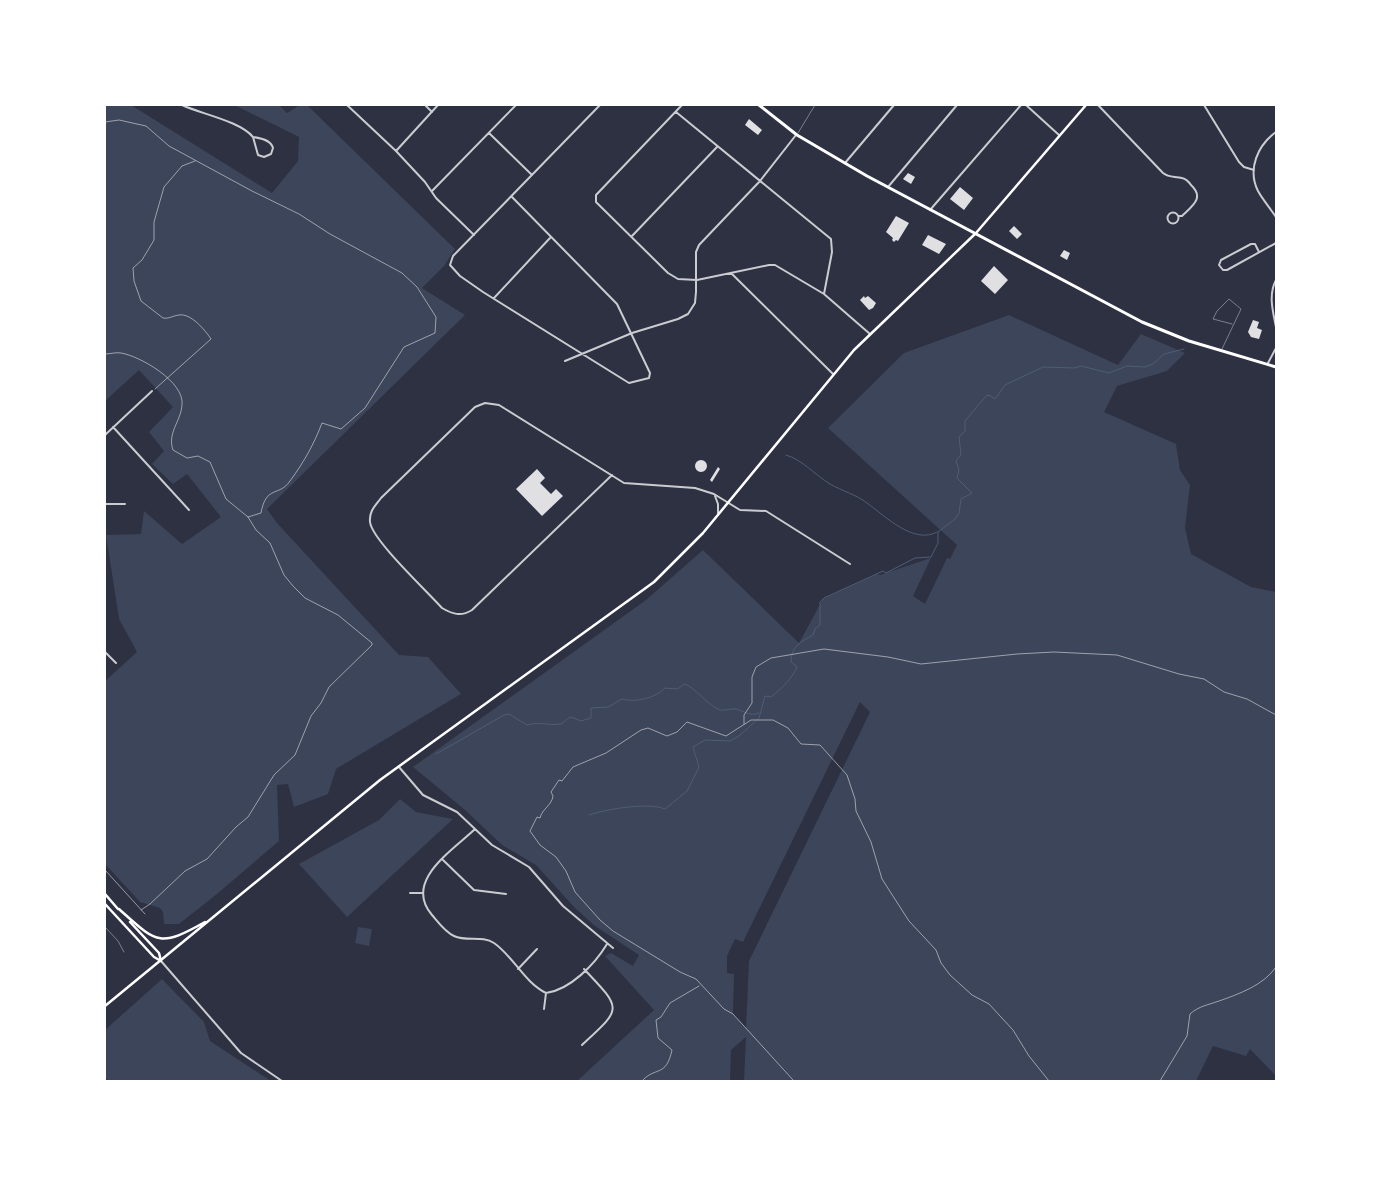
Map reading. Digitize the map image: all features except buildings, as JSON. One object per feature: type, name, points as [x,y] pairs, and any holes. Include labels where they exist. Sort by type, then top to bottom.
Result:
[{"type":"main road","points":[[760,105],[797,134],[845,163],[1142,322],[1168,334],[1276,367]]},
{"type":"main road","points":[[105,1006],[303,842],[398,767],[644,590],[685,553],[833,374],[870,334],[976,233],[1086,105]]},
{"type":"main road","points":[[105,894],[159,952],[161,961]]},
{"type":"main road","points":[[105,904],[154,957],[161,961]]},
{"type":"main road","points":[[119,909],[147,934],[160,939],[180,936],[211,919]]},
{"type":"street","points":[[182,105],[246,131],[253,138],[258,155],[264,157],[271,154],[273,148],[270,143],[260,138],[253,138]]},
{"type":"street","points":[[346,105],[396,151],[436,198],[474,236]]},
{"type":"street","points":[[425,105],[432,112]]},
{"type":"street","points":[[396,151],[438,105]]},
{"type":"street","points":[[432,191],[516,105]]},
{"type":"street","points":[[512,197],[550,238],[617,304],[632,333],[650,376],[640,382],[629,383],[460,276],[450,265],[453,256],[600,105]]},
{"type":"street","points":[[682,105],[594,198],[674,278],[697,280],[775,265],[824,294],[870,334]]},
{"type":"street","points":[[845,163],[894,105]]},
{"type":"street","points":[[888,187],[957,105]]},
{"type":"street","points":[[930,210],[1021,105]]},
{"type":"street","points":[[1026,105],[1060,135]]},
{"type":"street","points":[[1098,105],[1163,173],[1168,176],[1184,179],[1197,191],[1197,201],[1182,216],[1170,214],[1168,220],[1172,224],[1176,223],[1178,216]]},
{"type":"street","points":[[1204,105],[1239,162],[1244,167],[1254,170]]},
{"type":"street","points":[[676,112],[826,233],[832,242],[824,294]]},
{"type":"street","points":[[1276,132],[1260,146],[1254,170],[1256,188],[1276,216]]},
{"type":"street","points":[[489,133],[532,175]]},
{"type":"street","points":[[566,361],[632,333],[678,319],[688,314],[695,302],[697,280],[696,252],[699,245],[760,181],[797,134]]},
{"type":"street","points":[[632,237],[717,147]]},
{"type":"street","points":[[494,298],[550,238]]},
{"type":"street","points":[[1259,252],[1255,244],[1251,244],[1221,260],[1219,265],[1221,269],[1226,270],[1276,243]]},
{"type":"street","points":[[731,273],[833,374]]},
{"type":"street","points":[[1276,280],[1272,289],[1272,305],[1276,327]]},
{"type":"street","points":[[1267,364],[1276,348]]},
{"type":"street","points":[[105,435],[152,391]]},
{"type":"street","points":[[612,475],[472,610],[464,614],[455,614],[442,608],[379,539],[370,524],[372,510],[381,498],[470,412],[486,403],[499,405],[630,485],[688,487],[714,494],[740,510],[766,511],[776,515],[850,564]]},
{"type":"street","points":[[113,427],[189,510]]},
{"type":"street","points":[[714,494],[718,504],[717,516]]},
{"type":"street","points":[[105,504],[125,504]]},
{"type":"street","points":[[105,652],[116,662]]},
{"type":"street","points":[[398,767],[418,791],[456,812],[501,852],[529,867],[562,906],[613,948]]},
{"type":"street","points":[[475,829],[426,878],[422,893],[426,909],[446,930],[462,938],[493,942],[534,985],[546,993]]},
{"type":"street","points":[[443,860],[474,890],[506,894]]},
{"type":"street","points":[[410,893],[422,893]]},
{"type":"street","points":[[546,993],[565,987],[607,944]]},
{"type":"street","points":[[518,969],[537,948]]},
{"type":"street","points":[[161,961],[241,1053],[282,1081]]},
{"type":"street","points":[[582,1045],[609,1020],[613,1010],[611,998],[584,969]]},
{"type":"street","points":[[544,1009],[546,993]]},
{"type":"lane","points":[[797,134],[815,105]]},
{"type":"lane","points":[[1221,351],[1240,309],[1229,299],[1217,311],[1213,319],[1232,324]]},
{"type":"lane","points":[[105,927],[118,941],[124,952]]},
{"type":"path","points":[[105,122],[119,120],[146,126],[169,146],[299,214],[330,234],[402,273],[418,287],[436,317],[435,333],[430,338],[404,347],[365,408],[341,429],[322,423],[314,447],[290,481],[285,487],[270,492],[261,513],[248,517]]},
{"type":"path","points":[[152,391],[168,379],[211,339],[204,329],[187,317],[178,315],[162,318],[141,301],[134,281],[133,268],[142,260],[154,240],[154,222],[164,187],[182,166],[196,160]]},
{"type":"path","points":[[105,354],[120,353],[147,363],[177,387],[182,403],[172,433],[173,450],[186,458],[198,456],[210,462],[226,499],[248,517],[256,530],[270,543],[284,575],[293,586],[305,598],[338,615],[372,643],[329,687],[321,703],[311,716],[294,755],[274,775],[248,817],[236,827],[207,859],[184,871],[142,910]]},
{"type":"path","points":[[744,724],[744,715],[752,703],[752,677],[756,667],[771,658],[824,649],[888,656],[921,664],[1017,654],[1117,655],[1179,674],[1204,679],[1224,692],[1247,699],[1276,716]]},
{"type":"path","points":[[794,1081],[733,1014],[724,1009],[696,979],[680,972],[613,931],[600,920],[575,892],[566,871],[556,856],[540,845],[530,831],[537,817],[540,818],[541,813],[552,801],[553,796],[551,792],[556,784],[559,780],[562,781],[573,767],[606,753],[641,730],[648,728],[667,736],[677,732],[687,722],[726,736],[751,720],[773,720],[788,728],[801,744],[820,745],[847,775],[856,799],[856,811],[871,842],[882,879],[909,921],[936,950],[941,963],[950,975],[972,994],[989,1004],[1013,1030],[1029,1056],[1049,1081]]},
{"type":"path","points":[[105,870],[145,914]]},
{"type":"path","points":[[1160,1081],[1187,1036],[1190,1014],[1197,1008],[1222,1000],[1268,978],[1276,967]]},
{"type":"path","points":[[642,1081],[646,1076],[662,1070],[670,1060],[672,1050],[658,1038],[656,1020],[662,1017],[670,1003],[701,986]]},
{"type":"shaded area","points":[[105,105],[131,105],[272,193],[298,161],[299,137],[234,105],[279,105],[287,113],[300,105],[307,105],[455,249],[444,266],[422,288],[465,315],[267,509],[277,523],[399,655],[428,657],[461,694],[336,769],[328,794],[294,807],[288,784],[277,785],[279,841],[179,924],[164,924],[163,912],[160,908],[140,902],[105,864],[105,681],[137,652],[119,619],[106,535],[141,534],[144,511],[182,544],[221,517],[187,474],[173,484],[152,464],[164,451],[149,432],[173,407],[139,370],[105,401]]},
{"type":"shaded area","points":[[1009,315],[1118,365],[1141,334],[1185,353],[1167,371],[1117,386],[1104,412],[1176,444],[1180,470],[1190,485],[1185,528],[1191,554],[1251,587],[1276,592],[1276,1076],[1250,1049],[1246,1056],[1213,1046],[1196,1081],[744,1081],[746,1037],[731,1050],[730,1081],[577,1081],[654,1010],[605,956],[611,953],[633,966],[639,955],[595,926],[574,907],[536,865],[502,845],[465,810],[413,767],[646,600],[703,550],[799,643],[823,599],[877,574],[880,575],[931,558],[913,596],[925,604],[947,558],[950,559],[957,545],[828,428],[904,353]],"holes":[[[860,702],[870,712],[749,961],[746,1028],[733,1014],[734,974],[727,973],[727,956],[735,939],[743,942]]]},
{"type":"shaded area","points":[[400,799],[416,812],[453,819],[347,917],[299,864],[379,820]]},
{"type":"shaded area","points":[[358,927],[372,929],[369,946],[355,943]]},
{"type":"shaded area","points":[[162,979],[204,1022],[210,1041],[271,1081],[108,1081],[105,1077],[105,1030]]},
{"type":"waterway","points":[[589,815],[638,806],[665,809],[687,791],[699,767],[693,747],[705,740],[730,741],[739,736],[759,718],[765,696],[771,697],[783,687],[797,667],[791,662],[795,648],[813,635],[815,629],[820,625],[820,602],[824,598],[883,571],[886,573],[915,558],[931,557],[938,543],[938,532],[955,519],[959,513],[961,499],[972,493],[957,478],[959,470],[956,461],[961,455],[959,437],[965,431],[965,421],[986,396],[989,395],[995,399],[1005,385],[1043,367],[1074,368],[1081,366],[1109,373],[1127,366],[1145,367],[1153,364],[1164,354],[1184,349]]},
{"type":"waterway","points":[[786,455],[803,464],[830,484],[863,500],[909,532],[919,535],[937,532]]},
{"type":"waterway","points":[[436,754],[504,715],[509,714],[527,725],[536,723],[560,724],[571,717],[581,721],[591,718],[591,708],[608,707],[622,699],[645,699],[661,692],[665,688],[678,689],[684,684],[720,710],[734,709],[750,714],[759,713]]}]
